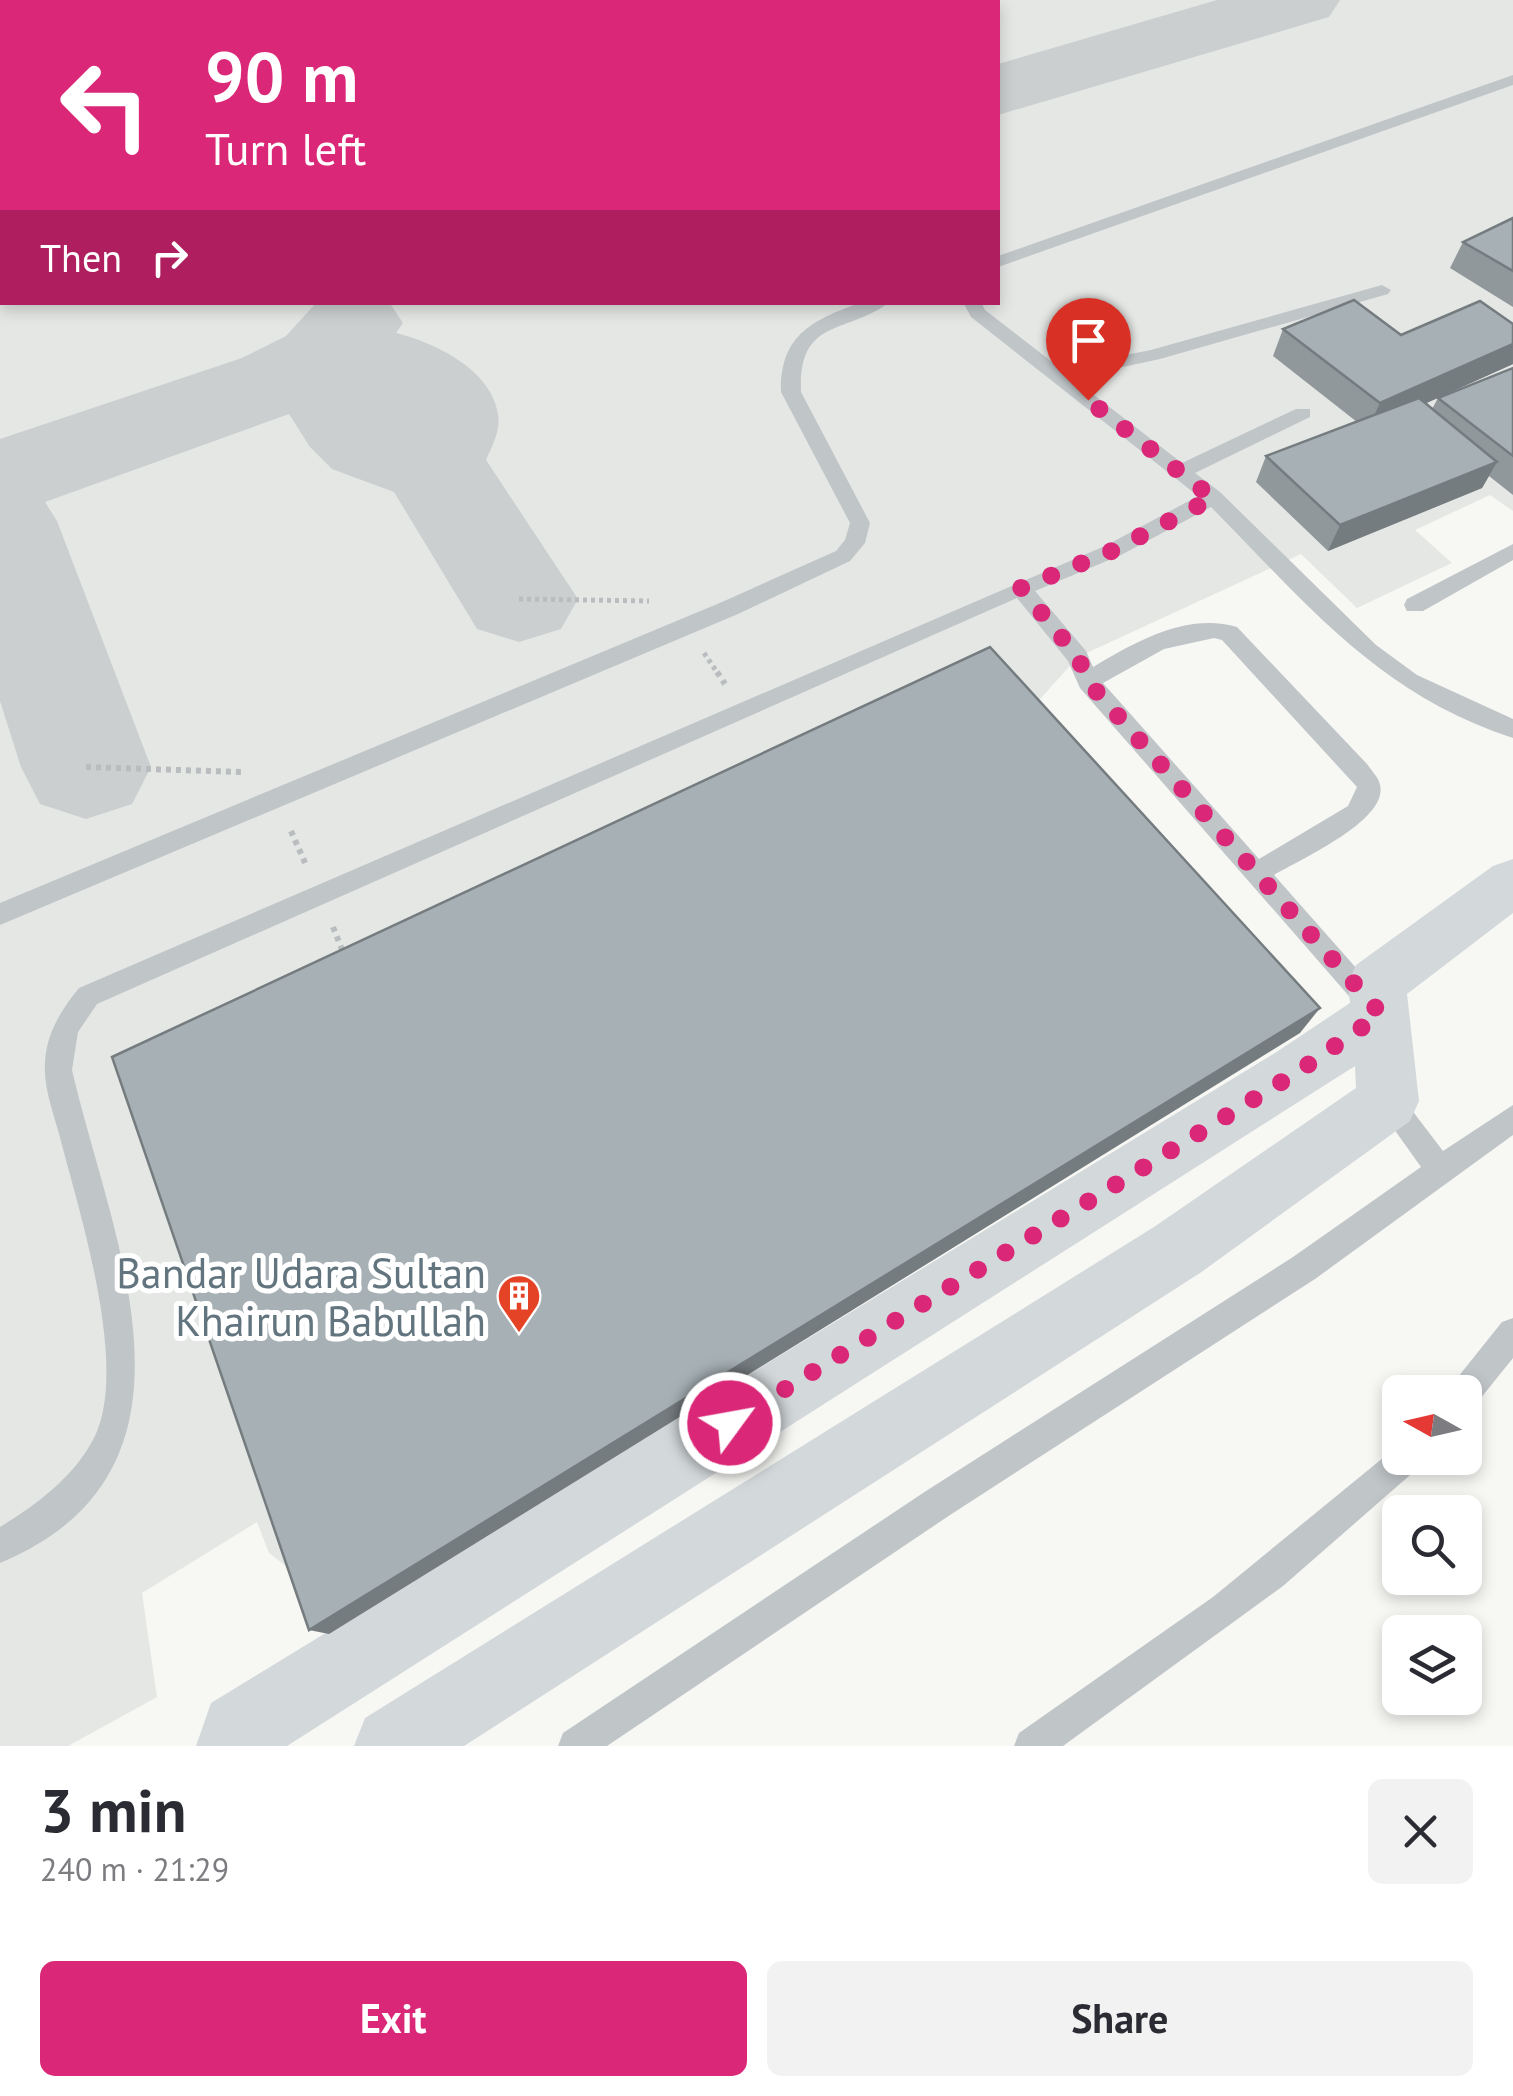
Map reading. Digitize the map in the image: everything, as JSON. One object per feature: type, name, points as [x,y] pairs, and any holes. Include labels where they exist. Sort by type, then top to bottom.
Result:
[{"type":"street","points":[[393,1746],[1177,1250],[1388,1101],[1377,983],[1513,882]]},
{"type":"street","points":[[234,1746],[239,1730],[1217,1123],[1381,1014]]},
{"type":"lane","points":[[1000,261],[1513,80]]},
{"type":"lane","points":[[1057,375],[1154,354],[1382,290]]},
{"type":"lane","points":[[0,914],[730,608],[843,556],[855,544],[860,523],[791,392],[788,370],[798,344],[825,322],[873,305]]},
{"type":"lane","points":[[974,305],[978,313],[1213,498],[1368,651],[1409,681],[1513,728]]},
{"type":"lane","points":[[1180,472],[1303,413]]},
{"type":"lane","points":[[0,1546],[42,1522],[86,1477],[114,1431],[120,1382],[120,1330],[58,1070],[58,1046],[69,1019],[88,996],[1114,550],[1213,498]]},
{"type":"lane","points":[[1415,606],[1513,551]]},
{"type":"lane","points":[[1021,588],[1078,657],[1088,682],[1381,1014]]},
{"type":"lane","points":[[1088,682],[1116,662],[1199,629],[1220,630],[1359,771],[1370,786],[1366,801],[1357,812],[1258,872]]},
{"type":"lane","points":[[1388,1101],[1439,1168]]},
{"type":"lane","points":[[576,1746],[938,1504],[1304,1268],[1513,1118]]},
{"type":"lane","points":[[1479,1375],[1513,1333]]},
{"type":"lane","points":[[1032,1746],[1200,1632],[1323,1535],[1388,1475]]},
{"type":"shaded area","points":[[1000,0],[1513,0],[1513,511],[1490,495],[1415,530],[1452,563],[1357,608],[1301,554],[1078,657],[1021,720],[1300,1033],[329,1634],[313,1587],[269,1553],[257,1522],[142,1593],[157,1697],[68,1746],[0,1746],[0,305],[1000,305]]},
{"type":"building","points":[[1513,218],[1513,271],[1463,242]]},
{"type":"building","points":[[1354,300],[1401,335],[1480,301],[1513,324],[1513,344],[1380,403],[1283,329]]},
{"type":"building","points":[[1513,368],[1513,456],[1438,398]]},
{"type":"building","points":[[1419,398],[1497,462],[1340,525],[1266,456]]},
{"type":"building","name":"Bandar Udara Sultan Khairun Babullah","points":[[990,647],[1320,1008],[309,1630],[112,1057]]},
{"type":"taxiway","points":[[1000,89],[1301,0]]},
{"type":"taxiway","points":[[279,381],[322,359],[353,323]]},
{"type":"taxiway","points":[[360,363],[365,360]]},
{"type":"taxiway","points":[[279,381],[360,363]]},
{"type":"taxiway","points":[[360,363],[342,372],[332,392],[348,422],[383,451],[431,462]]},
{"type":"taxiway","points":[[360,363],[391,364],[410,372],[428,387],[445,411],[444,432],[431,462]]},
{"type":"taxiway","points":[[0,478],[279,381]]},
{"type":"taxiway","points":[[380,383],[431,462]]},
{"type":"taxiway","points":[[431,462],[519,599]]},
{"type":"taxiway","points":[[0,521],[86,767]]},
{"type":"place","name":"Bandar Udara Sultan Khairun Babullah","points":[[519,1334]]},
{"type":"route","points":[[730,1423],[1296,1073],[1381,1014],[1088,682],[1078,657],[1021,588],[1114,550],[1213,498],[1088,400]]}]
